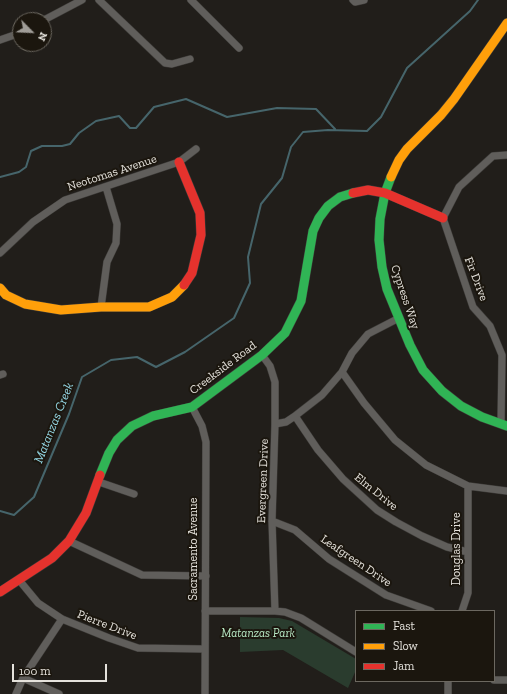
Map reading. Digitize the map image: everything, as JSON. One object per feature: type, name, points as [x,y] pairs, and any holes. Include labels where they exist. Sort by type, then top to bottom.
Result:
[{"type":"street","points":[[52,16],[82,0]]},
{"type":"street","points":[[99,0],[165,63],[172,64],[190,59]]},
{"type":"street","points":[[191,0],[239,48]]},
{"type":"street","points":[[353,0],[355,2],[364,0]]},
{"type":"street","name":"Cypress Way","points":[[504,425],[467,410],[455,402],[435,384],[423,370],[414,354],[385,282],[380,259],[379,233],[385,193],[392,174],[403,154],[448,107],[507,23]]},
{"type":"street","points":[[0,40],[12,36]]},
{"type":"street","name":"Neotomas Avenue","points":[[0,253],[33,222],[65,200],[179,162],[196,149]]},
{"type":"street","points":[[443,218],[459,187],[493,156],[507,155]]},
{"type":"street","points":[[0,288],[6,294],[26,304],[61,310],[101,307],[149,307],[172,297],[181,289],[192,273],[201,235],[200,213],[179,162]]},
{"type":"street","points":[[101,307],[107,262],[116,243],[117,224],[106,187]]},
{"type":"street","name":"Creekside Road","points":[[0,592],[52,558],[69,541],[86,513],[109,453],[118,440],[132,426],[154,416],[192,407],[262,355],[285,333],[301,301],[313,231],[319,218],[328,206],[340,196],[368,190],[385,193],[443,218]]},
{"type":"street","name":"Fir Drive","points":[[443,218],[473,307],[490,326],[502,355],[504,425]]},
{"type":"street","points":[[275,424],[286,422],[322,395],[342,372],[352,353],[368,334],[399,318]]},
{"type":"street","name":"Evergreen Drive","points":[[262,355],[270,366],[275,382],[272,521],[275,611]]},
{"type":"street","points":[[342,372],[364,403],[395,440],[426,465],[468,486],[507,491]]},
{"type":"street","name":"Sacramento Avenue","points":[[192,407],[202,426],[206,442],[205,694]]},
{"type":"street","name":"Elm Drive","points":[[295,416],[318,450],[343,479],[372,506],[396,522],[422,536],[447,546],[468,552]]},
{"type":"street","points":[[99,482],[134,494]]},
{"type":"street","name":"Douglas Drive","points":[[462,610],[468,593],[468,486]]},
{"type":"street","name":"Leafgreen Drive","points":[[272,521],[295,530],[329,559],[386,595],[428,610]]},
{"type":"street","points":[[69,541],[142,575],[206,576]]},
{"type":"street","name":"Pierre Drive","points":[[19,580],[38,603],[62,619],[109,638],[138,648],[204,649]]},
{"type":"street","points":[[205,611],[285,612],[301,618],[355,651]]},
{"type":"street","points":[[16,694],[23,678],[62,619]]},
{"type":"street","points":[[23,678],[59,694]]},
{"type":"street","points":[[495,680],[507,680]]},
{"type":"street","points":[[448,682],[448,694]]},
{"type":"green space","name":"Matanzas Park","points":[[240,617],[279,618],[292,621],[355,658],[355,672],[348,688],[283,650],[240,652]]},
{"type":"waterway","name":"Matanzas Creek","points":[[0,511],[14,515],[34,497],[69,414],[82,377],[111,360],[137,357],[156,367],[185,352],[234,318],[250,283],[248,257],[261,204],[282,178],[291,147],[303,132],[328,130],[367,131],[381,117],[407,68],[470,11],[478,0]]},
{"type":"waterway","points":[[0,177],[19,172],[26,167],[31,151],[42,146],[62,146],[70,144],[79,133],[96,121],[119,116],[130,128],[136,128],[154,107],[186,99],[227,117],[277,108],[316,109],[335,129]]},
{"type":"traffic: fast","points":[[391,177],[385,193],[380,219],[379,240],[382,267],[387,289],[410,345],[423,370],[442,391],[461,406],[482,417],[507,426]]},
{"type":"traffic: fast","points":[[100,475],[109,453],[117,440],[132,426],[153,416],[192,407],[262,355],[285,333],[301,301],[313,231],[319,218],[328,206],[340,197],[353,193]]},
{"type":"traffic: slow","points":[[391,177],[399,160],[407,149],[441,115],[454,99],[507,23]]},
{"type":"traffic: slow","points":[[0,288],[6,295],[25,304],[61,310],[101,307],[149,307],[172,297],[184,285]]},
{"type":"traffic: jam","points":[[179,162],[200,213],[201,235],[192,273],[184,285]]},
{"type":"traffic: jam","points":[[353,193],[368,190],[385,193],[443,218]]},
{"type":"traffic: jam","points":[[0,592],[52,558],[69,541],[86,513],[100,475]]}]
